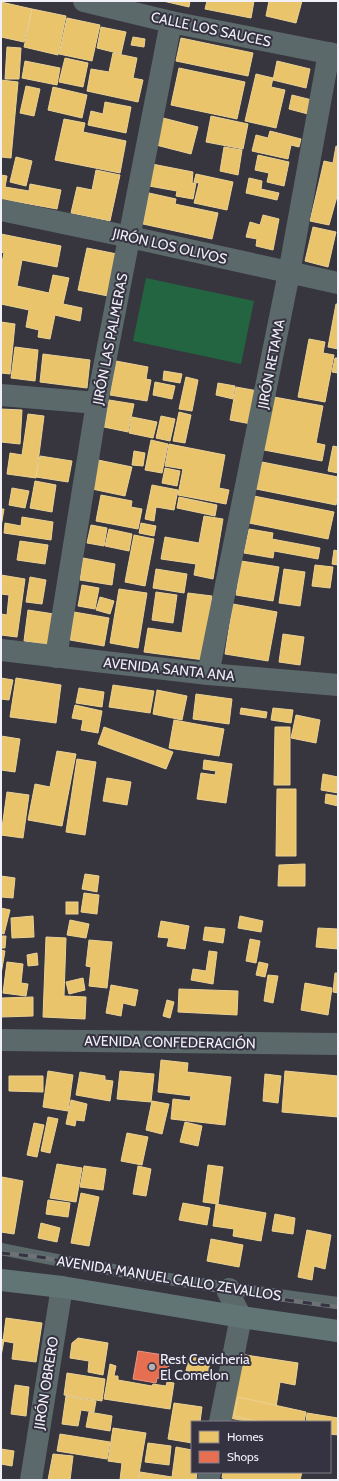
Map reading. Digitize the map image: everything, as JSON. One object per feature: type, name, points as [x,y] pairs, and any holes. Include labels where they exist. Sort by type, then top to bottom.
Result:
[{"type":"street","name":"CALLE LOS SAUCES","points":[[84,1],[171,22],[334,54]]},
{"type":"street","name":"JIRÓN LAS PALMERAS","points":[[56,657],[97,403],[171,22]]},
{"type":"street","name":"JIRÓN RETAMA","points":[[208,674],[334,54]]},
{"type":"street","name":"JIRÓN LOS OLIVOS","points":[[1,210],[338,283]]},
{"type":"street","points":[[1,395],[97,403]]},
{"type":"street","name":"AVENIDA SANTA ANA","points":[[1,650],[208,674],[338,684]]},
{"type":"street","name":"AVENIDA CONFEDERACIÓN","points":[[1,1040],[338,1044]]},
{"type":"street","name":"AVENIDA MANUEL CALLO ZEVALLOS","points":[[1,1280],[62,1287],[241,1317],[338,1330]]},
{"type":"street","name":"JIRÓN OBRERO","points":[[31,1480],[62,1287]]},
{"type":"street","points":[[220,1421],[241,1317],[228,1292],[229,1289]]},
{"type":"lane","name":"AVENIDA MANUEL CALLO ZEVALLOS","points":[[1,1249],[229,1289],[338,1303]]},
{"type":"green space","points":[[146,278],[254,301],[241,364],[133,341]]},
{"type":"building: Homes","points":[[163,1],[190,1],[189,7]]},
{"type":"building: Homes","points":[[207,1],[254,1],[251,18],[205,9]]},
{"type":"building: Homes","points":[[269,1],[302,1],[296,23],[266,16]]},
{"type":"building: Homes","points":[[1,2],[32,9],[24,42],[1,37]]},
{"type":"building: Homes","points":[[32,9],[66,16],[58,55],[24,47]]},
{"type":"building: Homes","points":[[67,18],[100,25],[92,61],[59,54]]},
{"type":"building: Homes","points":[[101,27],[126,32],[121,54],[97,48]]},
{"type":"building: Homes","points":[[133,37],[145,39],[144,47],[131,45]]},
{"type":"building: Homes","points":[[181,38],[253,53],[248,76],[176,61]]},
{"type":"building: Homes","points":[[7,47],[21,48],[19,79],[5,79]]},
{"type":"building: Homes","points":[[113,53],[137,58],[133,78],[143,80],[138,102],[87,91],[91,69],[109,72]]},
{"type":"building: Homes","points":[[65,58],[88,63],[83,87],[59,82]]},
{"type":"building: Homes","points":[[25,61],[60,68],[57,85],[22,78]]},
{"type":"building: Homes","points":[[277,61],[310,69],[306,88],[273,80]]},
{"type":"building: Homes","points":[[179,68],[245,82],[237,119],[171,105]]},
{"type":"building: Homes","points":[[256,74],[273,78],[271,87],[285,90],[276,128],[245,121]]},
{"type":"building: Homes","points":[[1,80],[18,82],[11,158],[1,157]]},
{"type":"building: Homes","points":[[26,86],[40,89],[34,116],[20,113]]},
{"type":"building: Homes","points":[[53,87],[87,95],[82,118],[48,110]]},
{"type":"building: Homes","points":[[292,95],[312,100],[308,114],[289,109]]},
{"type":"building: Homes","points":[[105,102],[131,107],[126,133],[88,125],[91,111],[103,114]]},
{"type":"building: Homes","points":[[211,116],[248,124],[243,149],[206,142]]},
{"type":"building: Homes","points":[[163,118],[198,127],[191,154],[156,145]]},
{"type":"building: Homes","points":[[64,119],[85,123],[83,132],[126,141],[120,173],[55,160]]},
{"type":"building: Homes","points":[[270,131],[301,139],[299,147],[291,145],[288,159],[252,151],[256,135],[268,138]]},
{"type":"building: Homes","points":[[336,146],[338,147],[338,193],[329,225],[310,221],[324,161],[333,163]]},
{"type":"building: Homes","points":[[224,147],[242,150],[238,175],[220,171]]},
{"type":"building: Homes","points":[[258,155],[289,162],[284,186],[267,182],[269,173],[255,170]]},
{"type":"building: Homes","points":[[16,157],[32,161],[26,186],[10,182]]},
{"type":"building: Homes","points":[[152,164],[193,172],[192,183],[196,183],[193,199],[176,196],[177,191],[149,186]]},
{"type":"building: Homes","points":[[96,170],[120,175],[110,221],[71,213],[77,187],[92,190]]},
{"type":"building: Homes","points":[[196,174],[233,182],[227,210],[194,203],[199,183],[194,182]]},
{"type":"building: Homes","points":[[1,175],[7,176],[5,187],[29,191],[30,184],[61,190],[57,209],[1,199]]},
{"type":"building: Homes","points":[[249,178],[262,181],[261,189],[279,193],[277,200],[246,193]]},
{"type":"building: Homes","points":[[149,193],[176,199],[175,204],[218,213],[212,239],[143,224]]},
{"type":"building: Homes","points":[[263,215],[279,219],[273,250],[256,246],[257,239],[246,237],[250,222],[260,225]]},
{"type":"building: Homes","points":[[313,227],[336,232],[328,267],[305,261]]},
{"type":"building: Homes","points":[[1,234],[61,246],[57,267],[22,260],[17,286],[49,293],[53,275],[69,278],[63,304],[82,308],[80,321],[55,315],[50,339],[38,337],[39,330],[26,327],[29,310],[1,304],[1,267],[4,253],[1,252]]},
{"type":"building: Homes","points":[[87,248],[122,255],[113,297],[78,290]]},
{"type":"building: Homes","points":[[336,304],[338,304],[338,349],[328,347]]},
{"type":"building: Homes","points":[[1,322],[15,324],[10,374],[1,373]]},
{"type":"building: Homes","points":[[309,339],[325,342],[323,353],[334,355],[325,402],[298,397]]},
{"type":"building: Homes","points":[[15,347],[38,350],[35,381],[11,378]]},
{"type":"building: Homes","points":[[43,354],[90,360],[87,388],[40,382]]},
{"type":"building: Homes","points":[[335,358],[338,358],[338,373],[332,372]]},
{"type":"building: Homes","points":[[116,361],[148,367],[146,379],[151,380],[147,401],[110,395]]},
{"type":"building: Homes","points":[[164,371],[182,374],[180,383],[163,380]]},
{"type":"building: Homes","points":[[186,377],[198,380],[192,411],[179,409]]},
{"type":"building: Homes","points":[[155,382],[175,386],[172,399],[153,395]]},
{"type":"building: Homes","points":[[218,383],[235,386],[233,399],[216,395]]},
{"type":"building: Homes","points":[[236,387],[258,391],[251,424],[230,420]]},
{"type":"building: Homes","points":[[274,397],[323,406],[316,443],[325,445],[322,461],[264,450]]},
{"type":"building: Homes","points":[[109,400],[134,404],[128,432],[104,427]]},
{"type":"building: Homes","points":[[1,409],[22,410],[20,444],[1,442]]},
{"type":"building: Homes","points":[[179,412],[191,415],[185,443],[173,441]]},
{"type":"building: Homes","points":[[28,414],[44,416],[36,478],[7,474],[10,453],[22,455]]},
{"type":"building: Homes","points":[[161,416],[175,419],[170,441],[156,438]]},
{"type":"building: Homes","points":[[132,417],[157,422],[153,438],[129,433]]},
{"type":"building: Homes","points":[[151,440],[168,444],[162,473],[145,470]]},
{"type":"building: Homes","points":[[169,444],[225,455],[219,488],[229,490],[226,504],[178,495],[183,469],[165,466]]},
{"type":"building: Homes","points":[[333,446],[338,447],[338,473],[328,471]]},
{"type":"building: Homes","points":[[134,451],[145,453],[143,466],[132,465]]},
{"type":"building: Homes","points":[[40,456],[72,461],[68,482],[36,477]]},
{"type":"building: Homes","points":[[98,460],[132,467],[125,496],[92,489]]},
{"type":"building: Homes","points":[[262,462],[338,477],[338,494],[336,505],[256,489]]},
{"type":"building: Homes","points":[[165,468],[180,471],[177,486],[162,483]]},
{"type":"building: Homes","points":[[35,481],[56,485],[52,512],[30,508]]},
{"type":"building: Homes","points":[[152,485],[178,490],[174,510],[156,507],[154,521],[145,519]]},
{"type":"building: Homes","points":[[12,488],[29,491],[25,508],[9,505]]},
{"type":"building: Homes","points":[[101,495],[132,501],[131,507],[142,509],[138,529],[96,521]]},
{"type":"building: Homes","points":[[254,496],[334,512],[328,539],[249,523]]},
{"type":"building: Homes","points":[[179,497],[217,505],[215,516],[177,508]]},
{"type":"building: Homes","points":[[1,509],[4,509],[1,527]]},
{"type":"building: Homes","points":[[204,516],[223,519],[213,579],[194,575],[196,564],[161,559],[165,537],[199,543]]},
{"type":"building: Homes","points":[[22,517],[53,522],[51,540],[4,533],[5,523],[21,526]]},
{"type":"building: Homes","points":[[141,523],[156,526],[154,536],[139,533]]},
{"type":"building: Homes","points":[[91,525],[107,528],[104,546],[87,543]]},
{"type":"building: Homes","points":[[109,529],[132,534],[129,551],[105,546]]},
{"type":"building: Homes","points":[[249,529],[273,533],[272,539],[320,548],[318,559],[274,551],[273,558],[244,553]]},
{"type":"building: Homes","points":[[134,535],[154,539],[145,586],[125,582]]},
{"type":"building: Homes","points":[[20,541],[48,545],[45,564],[17,560]]},
{"type":"building: Homes","points":[[334,550],[338,551],[338,565],[332,564]]},
{"type":"building: Homes","points":[[83,558],[115,564],[112,585],[80,580]]},
{"type":"building: Homes","points":[[241,561],[279,567],[273,601],[236,595]]},
{"type":"building: Homes","points":[[315,565],[333,567],[330,588],[312,586]]},
{"type":"building: Homes","points":[[156,569],[187,574],[184,593],[153,588]]},
{"type":"building: Homes","points":[[284,569],[305,572],[300,606],[279,603]]},
{"type":"building: Homes","points":[[1,575],[25,579],[17,637],[1,635],[1,614],[7,615],[9,595],[1,594]]},
{"type":"building: Homes","points":[[30,577],[46,580],[42,604],[26,602]]},
{"type":"building: Homes","points":[[82,585],[99,588],[95,609],[78,606]]},
{"type":"building: Homes","points":[[119,589],[147,593],[138,648],[110,643]]},
{"type":"building: Homes","points":[[156,592],[177,595],[173,623],[152,620]]},
{"type":"building: Homes","points":[[188,593],[212,596],[204,660],[144,652],[148,628],[182,633]]},
{"type":"building: Homes","points":[[100,597],[114,601],[110,614],[96,610]]},
{"type":"building: Homes","points":[[233,604],[277,612],[268,661],[225,654]]},
{"type":"building: Homes","points":[[28,610],[54,614],[50,645],[24,641]]},
{"type":"building: Homes","points":[[74,612],[109,618],[104,646],[70,640]]},
{"type":"building: Homes","points":[[283,634],[304,637],[300,665],[279,662]]},
{"type":"building: Homes","points":[[1,678],[13,680],[9,700],[1,699]]},
{"type":"building: Homes","points":[[16,678],[61,685],[56,723],[10,717]]},
{"type":"building: Homes","points":[[113,685],[154,691],[150,713],[109,707]]},
{"type":"building: Homes","points":[[79,688],[104,692],[102,707],[76,703]]},
{"type":"building: Homes","points":[[157,690],[187,696],[182,720],[153,714]]},
{"type":"building: Homes","points":[[196,694],[232,699],[229,724],[193,719]]},
{"type":"building: Homes","points":[[75,705],[102,711],[98,733],[81,730],[83,720],[72,718]]},
{"type":"building: Homes","points":[[241,708],[267,712],[266,718],[240,714]]},
{"type":"building: Homes","points":[[273,708],[293,710],[291,723],[271,720]]},
{"type":"building: Homes","points":[[296,715],[320,720],[316,743],[291,738]]},
{"type":"building: Homes","points":[[174,720],[224,729],[219,756],[169,748]]},
{"type":"building: Homes","points":[[104,727],[173,752],[166,769],[98,744]]},
{"type":"building: Homes","points":[[275,727],[290,727],[290,785],[274,785]]},
{"type":"building: Homes","points":[[1,736],[20,739],[15,772],[1,770]]},
{"type":"building: Homes","points":[[57,751],[76,754],[62,826],[28,820],[35,784],[50,787]]},
{"type":"building: Homes","points":[[77,759],[96,762],[85,835],[66,832]]},
{"type":"building: Homes","points":[[204,760],[232,764],[226,803],[197,799],[201,773],[215,775],[216,771],[203,769]]},
{"type":"building: Homes","points":[[323,774],[338,777],[338,793],[321,790]]},
{"type":"building: Homes","points":[[107,778],[131,782],[127,805],[103,801]]},
{"type":"building: Homes","points":[[277,789],[296,789],[296,856],[276,856]]},
{"type":"building: Homes","points":[[7,792],[29,795],[23,838],[1,835]]},
{"type":"building: Homes","points":[[326,794],[338,796],[338,806],[325,803]]},
{"type":"building: Homes","points":[[305,864],[305,886],[278,886],[279,865]]},
{"type":"building: Homes","points":[[85,874],[99,876],[97,892],[82,889]]},
{"type":"building: Homes","points":[[1,876],[15,878],[13,898],[1,897]]},
{"type":"building: Homes","points":[[84,893],[99,895],[97,914],[81,912]]},
{"type":"building: Homes","points":[[66,902],[78,902],[78,914],[66,914]]},
{"type":"building: Homes","points":[[1,908],[10,910],[4,934],[1,933]]},
{"type":"building: Homes","points":[[33,916],[34,937],[12,938],[11,918]]},
{"type":"building: Homes","points":[[240,916],[263,921],[261,932],[238,928]]},
{"type":"building: Homes","points":[[70,920],[89,924],[86,938],[67,935]]},
{"type":"building: Homes","points":[[161,921],[189,926],[185,949],[167,946],[169,938],[158,937]]},
{"type":"building: Homes","points":[[205,927],[225,929],[223,943],[203,940]]},
{"type":"building: Homes","points":[[318,928],[338,929],[338,949],[316,947]]},
{"type":"building: Homes","points":[[1,936],[6,936],[5,948],[1,948]]},
{"type":"building: Homes","points":[[46,937],[66,938],[64,996],[86,997],[85,1019],[43,1017]]},
{"type":"building: Homes","points":[[250,939],[260,941],[256,963],[246,961]]},
{"type":"building: Homes","points":[[89,940],[112,942],[107,988],[89,986],[91,967],[86,966]]},
{"type":"building: Homes","points":[[1,950],[5,951],[1,974]]},
{"type":"building: Homes","points":[[209,951],[217,952],[213,984],[191,980],[193,969],[206,971]]},
{"type":"building: Homes","points":[[37,953],[38,965],[28,966],[27,955]]},
{"type":"building: Homes","points":[[7,962],[23,964],[21,983],[28,984],[26,996],[3,993]]},
{"type":"building: Homes","points":[[259,962],[268,964],[265,977],[256,975]]},
{"type":"building: Homes","points":[[335,973],[338,973],[338,993],[333,992]]},
{"type":"building: Homes","points":[[268,975],[278,976],[273,1003],[264,1001]]},
{"type":"building: Homes","points":[[83,978],[85,990],[69,994],[66,982]]},
{"type":"building: Homes","points":[[305,983],[332,988],[328,1015],[301,1010]]},
{"type":"building: Homes","points":[[111,985],[138,990],[135,1006],[123,1003],[121,1016],[106,1013]]},
{"type":"building: Homes","points":[[179,989],[238,991],[237,1015],[178,1012]]},
{"type":"building: Homes","points":[[33,997],[33,1016],[1,1017],[1,998]]},
{"type":"building: Homes","points":[[167,1000],[174,1002],[170,1018],[163,1016]]},
{"type":"building: Homes","points":[[161,1060],[188,1063],[187,1072],[231,1077],[225,1125],[171,1119],[173,1099],[190,1101],[191,1096],[158,1092]]},
{"type":"building: Homes","points":[[48,1071],[73,1075],[68,1111],[43,1107]]},
{"type":"building: Homes","points":[[120,1071],[154,1074],[151,1102],[117,1099]]},
{"type":"building: Homes","points":[[285,1071],[338,1076],[338,1117],[282,1112]]},
{"type":"building: Homes","points":[[80,1072],[105,1076],[105,1080],[113,1081],[110,1101],[76,1095]]},
{"type":"building: Homes","points":[[265,1074],[281,1076],[278,1103],[263,1101]]},
{"type":"building: Homes","points":[[9,1076],[43,1076],[43,1092],[9,1091]]},
{"type":"building: Homes","points":[[71,1100],[87,1104],[84,1121],[76,1120],[75,1126],[66,1124]]},
{"type":"building: Homes","points":[[152,1101],[169,1104],[162,1134],[146,1130]]},
{"type":"building: Homes","points":[[48,1117],[58,1119],[50,1153],[41,1151]]},
{"type":"building: Homes","points":[[185,1122],[202,1126],[198,1146],[180,1142]]},
{"type":"building: Homes","points":[[34,1123],[44,1125],[37,1157],[27,1155]]},
{"type":"building: Homes","points":[[127,1133],[148,1137],[142,1165],[121,1161]]},
{"type":"building: Homes","points":[[57,1164],[82,1168],[76,1202],[50,1198]]},
{"type":"building: Homes","points":[[208,1165],[223,1167],[218,1204],[203,1202]]},
{"type":"building: Homes","points":[[84,1166],[106,1169],[103,1190],[80,1187]]},
{"type":"building: Homes","points":[[138,1166],[151,1169],[146,1196],[133,1194]]},
{"type":"building: Homes","points":[[2,1177],[23,1181],[14,1234],[1,1232]]},
{"type":"building: Homes","points":[[81,1193],[99,1197],[89,1246],[71,1243]]},
{"type":"building: Homes","points":[[48,1200],[70,1203],[68,1217],[46,1214]]},
{"type":"building: Homes","points":[[183,1203],[210,1208],[207,1225],[179,1220]]},
{"type":"building: Homes","points":[[216,1204],[266,1213],[261,1241],[233,1236],[234,1229],[213,1226]]},
{"type":"building: Homes","points":[[275,1214],[295,1218],[293,1234],[272,1231]]},
{"type":"building: Homes","points":[[41,1223],[60,1228],[57,1242],[38,1238]]},
{"type":"building: Homes","points":[[307,1230],[331,1235],[325,1269],[314,1266],[312,1280],[298,1277]]},
{"type":"building: Homes","points":[[211,1239],[243,1245],[239,1267],[207,1261]]},
{"type":"building: Homes","points":[[6,1318],[42,1323],[36,1362],[12,1359],[14,1343],[3,1341]]},
{"type":"building: Homes","points":[[78,1338],[108,1343],[103,1375],[88,1372],[89,1361],[70,1358],[72,1343]]},
{"type":"building: Homes","points":[[1,1339],[4,1340],[1,1356]]},
{"type":"building: Homes","points":[[190,1354],[211,1359],[207,1375],[186,1371]]},
{"type":"building: Homes","points":[[239,1354],[298,1363],[295,1385],[280,1382],[276,1407],[301,1411],[299,1421],[246,1421],[229,1418]]},
{"type":"building: Homes","points":[[110,1364],[116,1366],[114,1376],[118,1376],[118,1380],[152,1386],[153,1384],[166,1386],[167,1382],[174,1383],[170,1409],[104,1399]]},
{"type":"building: Homes","points":[[67,1373],[105,1379],[102,1401],[64,1395]]},
{"type":"building: Homes","points":[[15,1385],[29,1387],[26,1416],[11,1414]]},
{"type":"building: Homes","points":[[66,1396],[96,1401],[94,1412],[81,1410],[78,1426],[62,1424]]},
{"type":"building: Homes","points":[[238,1397],[306,1412],[304,1421],[256,1421],[234,1416]]},
{"type":"building: Homes","points":[[174,1403],[202,1407],[200,1421],[191,1421],[191,1443],[168,1439]]},
{"type":"building: Homes","points":[[89,1412],[112,1416],[110,1431],[86,1427]]},
{"type":"building: Homes","points":[[307,1413],[338,1418],[338,1435],[331,1434],[331,1421],[306,1421]]},
{"type":"building: Homes","points":[[113,1428],[146,1433],[138,1480],[120,1480],[122,1463],[108,1461]]},
{"type":"building: Homes","points":[[60,1434],[110,1442],[107,1459],[57,1451]]},
{"type":"building: Homes","points":[[148,1443],[171,1446],[169,1465],[145,1462]]},
{"type":"building: Homes","points":[[176,1447],[191,1450],[191,1473],[197,1473],[196,1480],[139,1480],[140,1472],[172,1477]]},
{"type":"building: Homes","points":[[1,1449],[14,1451],[12,1466],[1,1464]]},
{"type":"building: Homes","points":[[53,1454],[73,1456],[70,1480],[48,1480]]},
{"type":"building: Homes","points":[[223,1473],[302,1473],[300,1480],[230,1480],[222,1478]]},
{"type":"building: Shops","name":"Rest Cevicheria El Comelon","points":[[138,1351],[170,1356],[167,1379],[157,1378],[156,1383],[133,1379]]},
{"type":"railway","points":[[1,1253],[40,1257],[228,1292],[338,1307]]},
{"type":"place","name":"Rest Cevicheria El Comelon","points":[[152,1367]]}]
